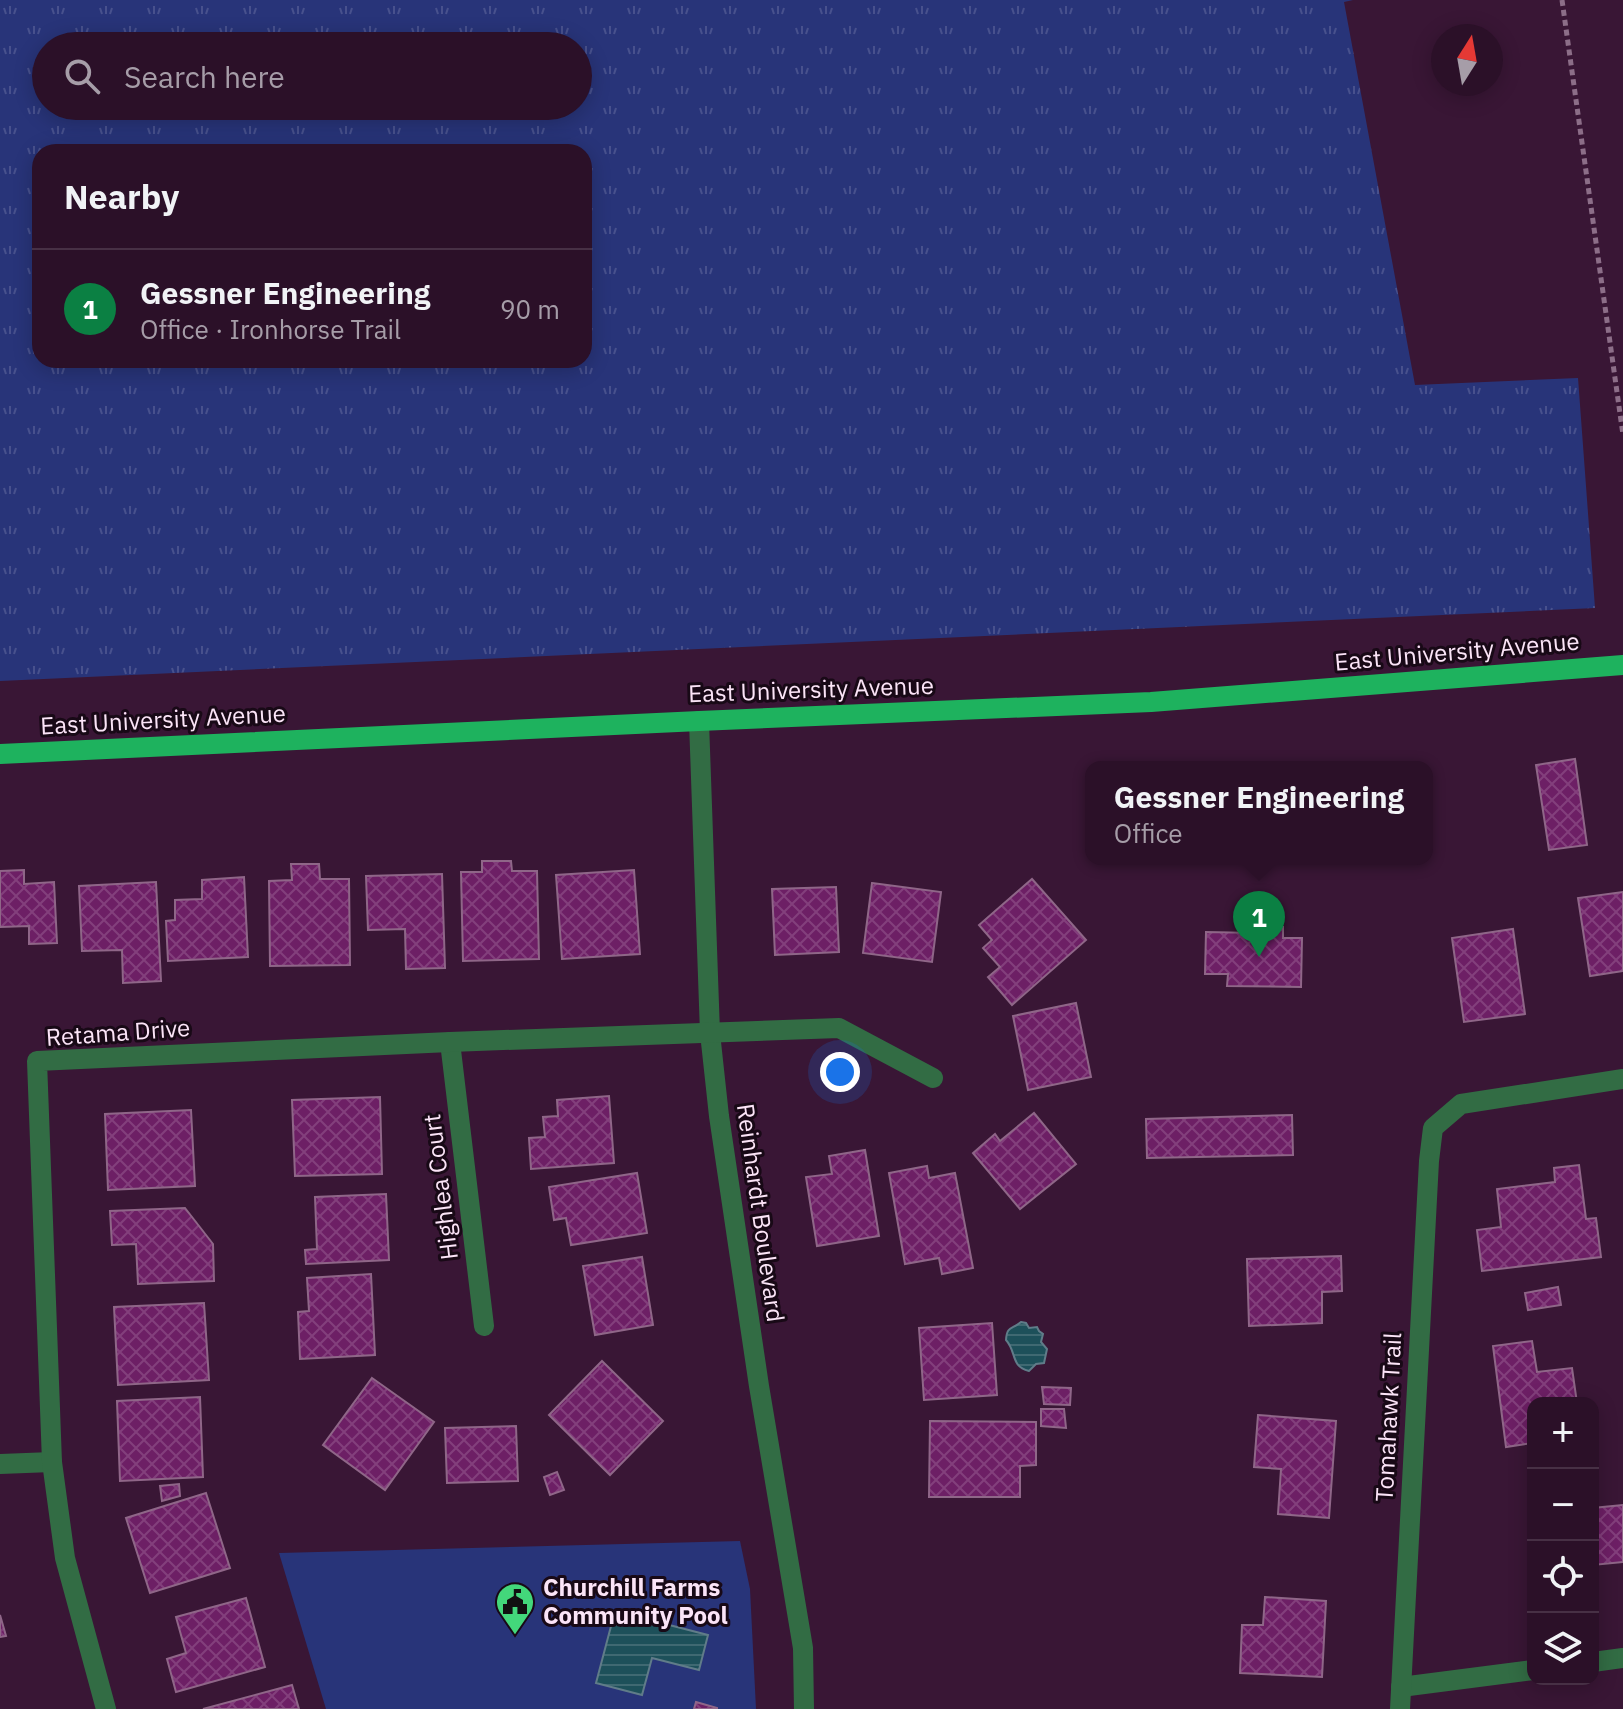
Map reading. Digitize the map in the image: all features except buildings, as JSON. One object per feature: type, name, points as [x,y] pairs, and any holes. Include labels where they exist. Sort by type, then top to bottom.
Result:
[{"type":"main road","name":"East University Avenue","points":[[0,754],[1151,702],[1623,665]]},
{"type":"street","name":"Reinhardt Boulevard","points":[[699,721],[710,1033],[719,1116],[759,1386],[803,1648],[804,1709]]},
{"type":"street","name":"Retama Drive","points":[[106,1709],[65,1558],[52,1462],[37,1061],[839,1028],[933,1078]]},
{"type":"street","name":"Highlea Court","points":[[450,1042],[484,1326]]},
{"type":"street","name":"Tomahawk Trail","points":[[1400,1709],[1433,1128],[1461,1104],[1623,1079]]},
{"type":"street","points":[[0,1464],[52,1462]]},
{"type":"street","points":[[1599,1661],[1623,1658]]},
{"type":"street","points":[[1401,1687],[1527,1671]]},
{"type":"path","points":[[1562,0],[1623,435]]},
{"type":"green space","points":[[0,0],[1353,0],[1344,2],[1415,385],[1578,378],[1595,608],[0,681]]},
{"type":"green space","points":[[740,1541],[750,1589],[756,1709],[326,1709],[279,1553]]},
{"type":"shaded area","points":[[1021,1322],[1029,1328],[1037,1327],[1043,1334],[1041,1342],[1047,1349],[1044,1363],[1036,1364],[1029,1371],[1016,1362],[1006,1340],[1009,1330]]},
{"type":"shaded area","points":[[615,1611],[708,1635],[699,1670],[652,1658],[642,1695],[596,1683]]},
{"type":"place","name":"Gessner Engineering","points":[[1259,957]]},
{"type":"place","name":"Churchill Farms Community Pool","points":[[515,1636]]}]
